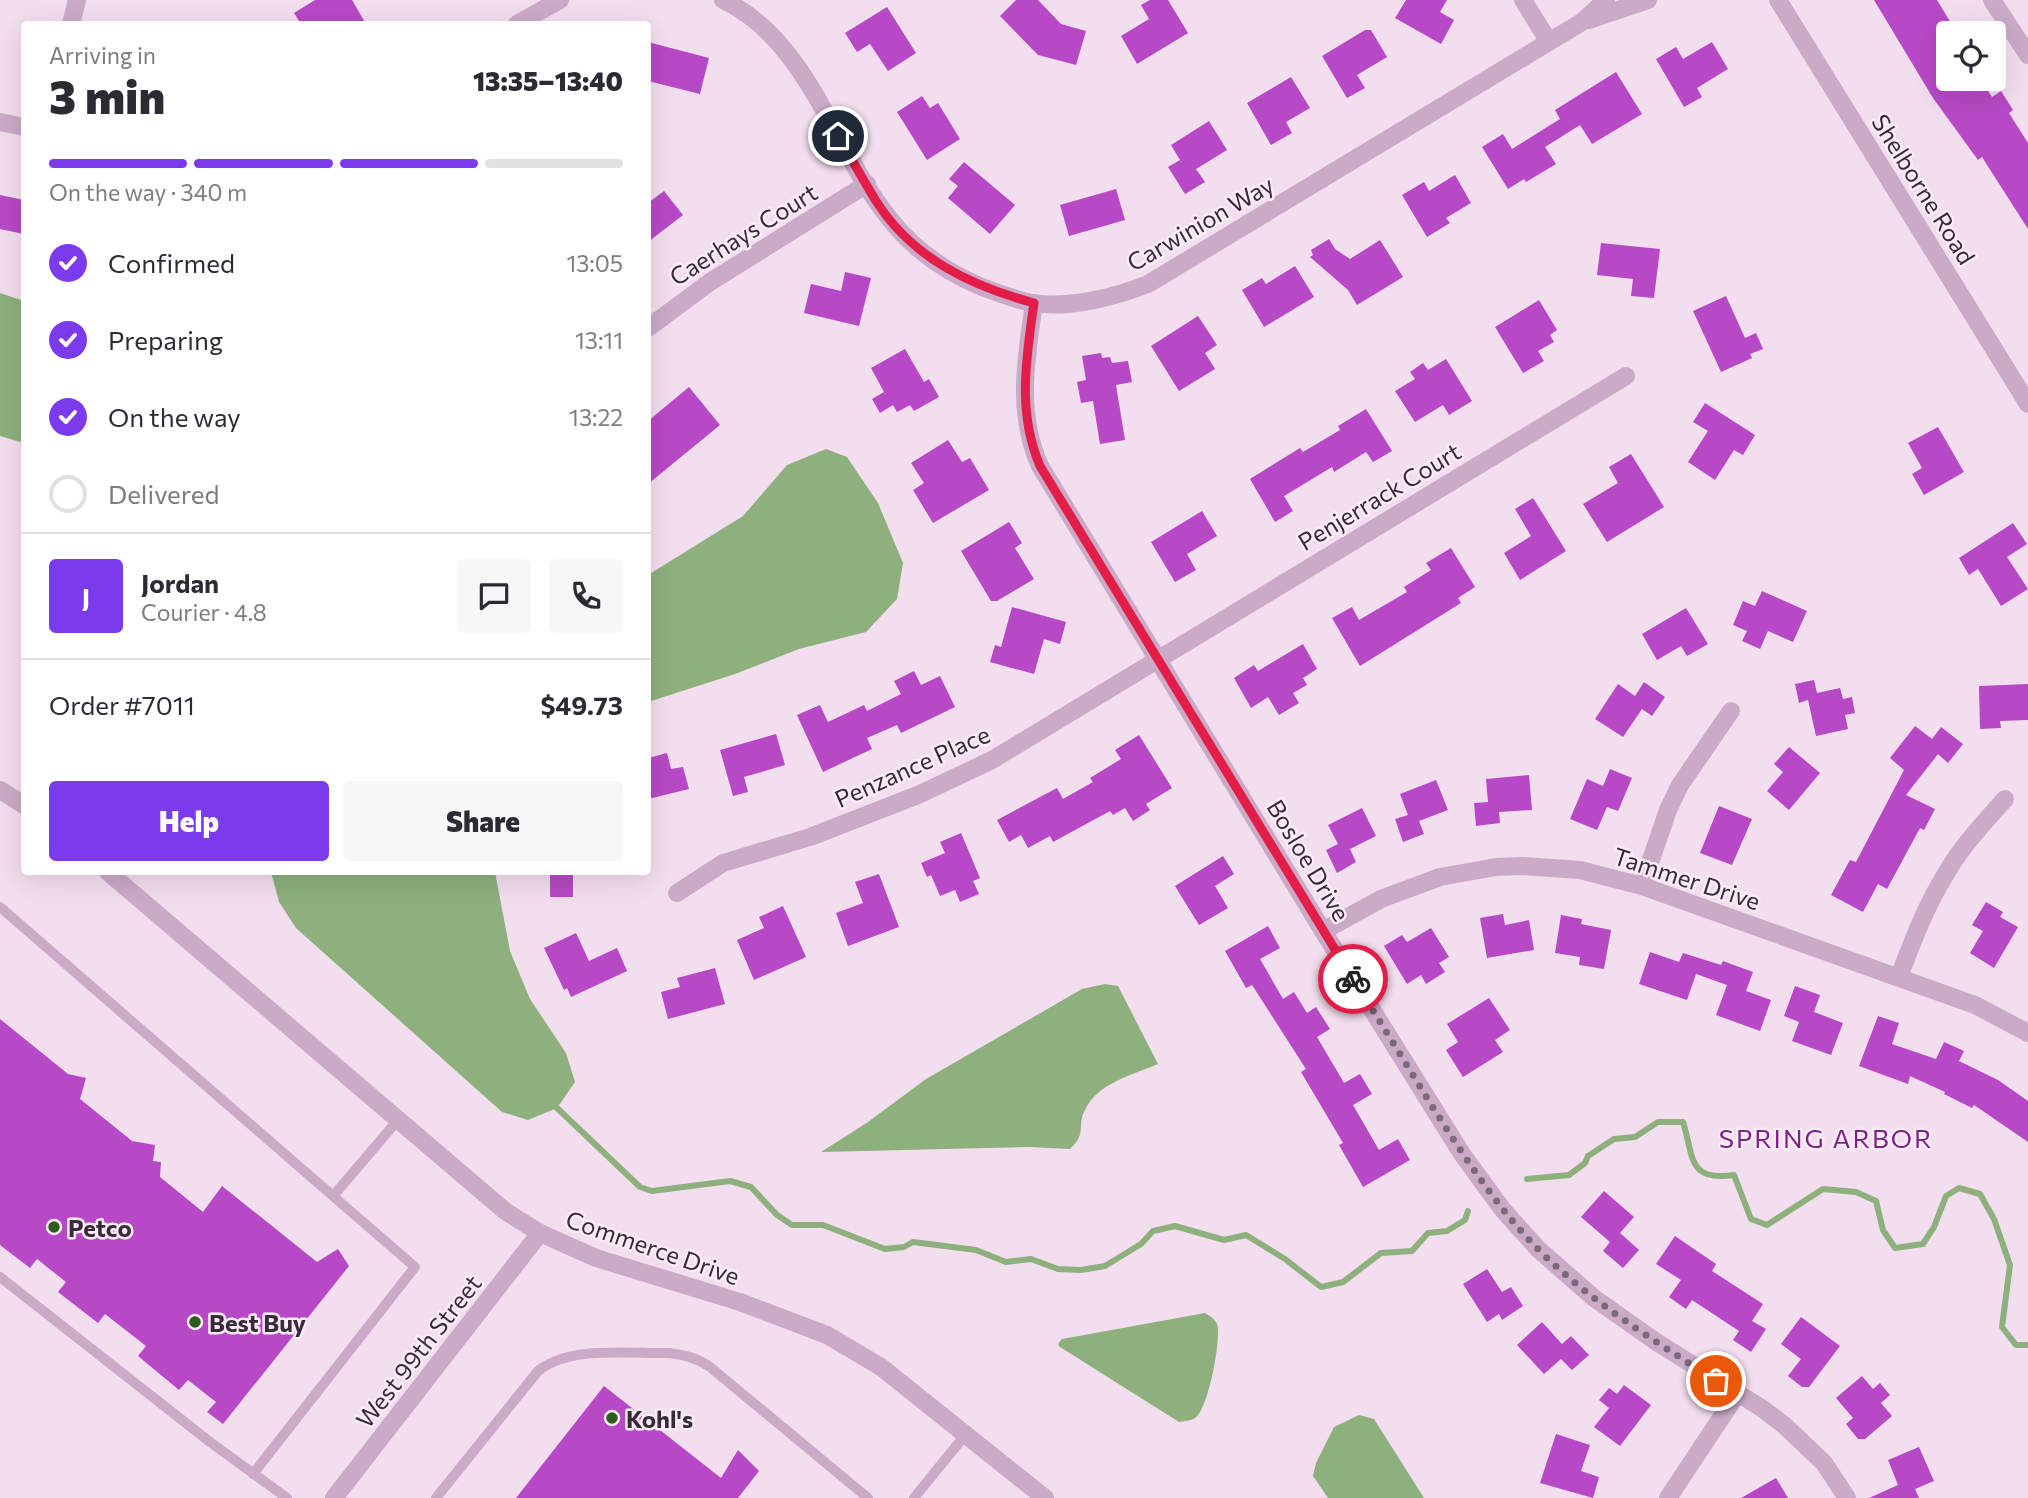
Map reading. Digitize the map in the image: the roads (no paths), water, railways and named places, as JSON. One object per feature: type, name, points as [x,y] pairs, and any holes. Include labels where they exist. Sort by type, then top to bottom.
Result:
[{"type":"street","points":[[72,21],[77,0]]},
{"type":"street","points":[[522,21],[560,0]]},
{"type":"street","name":"Carwinion Way","points":[[723,0],[760,25],[795,64],[888,218],[923,253],[968,281],[1034,303],[1112,297],[1148,284],[1582,22],[1606,0]]},
{"type":"street","points":[[1523,0],[1549,42]]},
{"type":"street","name":"Carwinion Way","points":[[1582,22],[1648,0]]},
{"type":"street","name":"Shelborne Road","points":[[1778,0],[2028,404]]},
{"type":"street","points":[[1992,0],[2028,55]]},
{"type":"street","points":[[0,122],[21,126]]},
{"type":"street","name":"Caerhays Court","points":[[651,326],[710,282],[867,184]]},
{"type":"street","name":"Bosloe Drive","points":[[1034,303],[1024,376],[1025,411],[1031,442],[1040,466],[1323,931],[1485,1188],[1519,1229],[1558,1268],[1603,1305],[1763,1409],[1804,1442],[1824,1463],[1847,1498]]},
{"type":"street","name":"Penjerrack Court","points":[[1157,660],[1626,376]]},
{"type":"street","name":"Penzance Place","points":[[677,893],[723,863],[810,837],[918,795],[992,761],[1157,660]]},
{"type":"street","points":[[1642,886],[1668,810],[1680,785],[1731,711]]},
{"type":"street","points":[[0,790],[21,802]]},
{"type":"street","points":[[1899,977],[1944,876],[1977,831],[2006,799]]},
{"type":"street","name":"Tammer Drive","points":[[1323,931],[1364,907],[1440,877],[1496,867],[1580,870],[1642,886],[1975,1004],[2028,1034]]},
{"type":"street","name":"Commerce Drive","points":[[112,875],[505,1211],[540,1233],[596,1258],[740,1302],[827,1335],[881,1367],[1045,1498]]},
{"type":"street","name":"West 99th Street","points":[[334,1498],[540,1233]]},
{"type":"street","points":[[1668,1498],[1737,1394]]},
{"type":"lane","points":[[0,907],[415,1267],[253,1474]]},
{"type":"lane","points":[[333,1196],[398,1120]]},
{"type":"lane","points":[[0,1277],[287,1498]]},
{"type":"lane","points":[[436,1498],[538,1371],[548,1364],[570,1355],[669,1353],[699,1360],[710,1367],[867,1498]]},
{"type":"lane","points":[[914,1498],[966,1434]]},
{"type":"waterway","points":[[557,1108],[640,1187],[652,1191],[730,1181],[751,1187],[777,1215],[792,1225],[823,1225],[885,1249],[904,1247],[913,1242],[976,1250],[1006,1262],[1031,1259],[1058,1269],[1081,1270],[1105,1266],[1141,1244],[1153,1231],[1175,1226],[1224,1240],[1246,1235],[1285,1259],[1321,1287],[1343,1282],[1381,1253],[1412,1251],[1428,1233],[1447,1231],[1465,1220],[1468,1211]]},
{"type":"waterway","points":[[1527,1179],[1569,1175],[1585,1163],[1588,1156],[1614,1139],[1635,1137],[1658,1122],[1683,1122],[1695,1164],[1708,1174],[1734,1175],[1751,1219],[1767,1225],[1823,1189],[1856,1192],[1876,1201],[1883,1230],[1895,1248],[1923,1244],[1934,1227],[1946,1196],[1959,1188],[1980,1194],[1994,1219],[2010,1265],[2002,1327],[2016,1345],[2028,1345]]},
{"type":"place","name":"Petco","points":[[54,1227]]},
{"type":"place","name":"Best Buy","points":[[195,1322]]},
{"type":"place","name":"Kohl's","points":[[612,1418]]},
{"type":"district","name":"SPRING ARBOR","points":[[1826,1137]]}]
